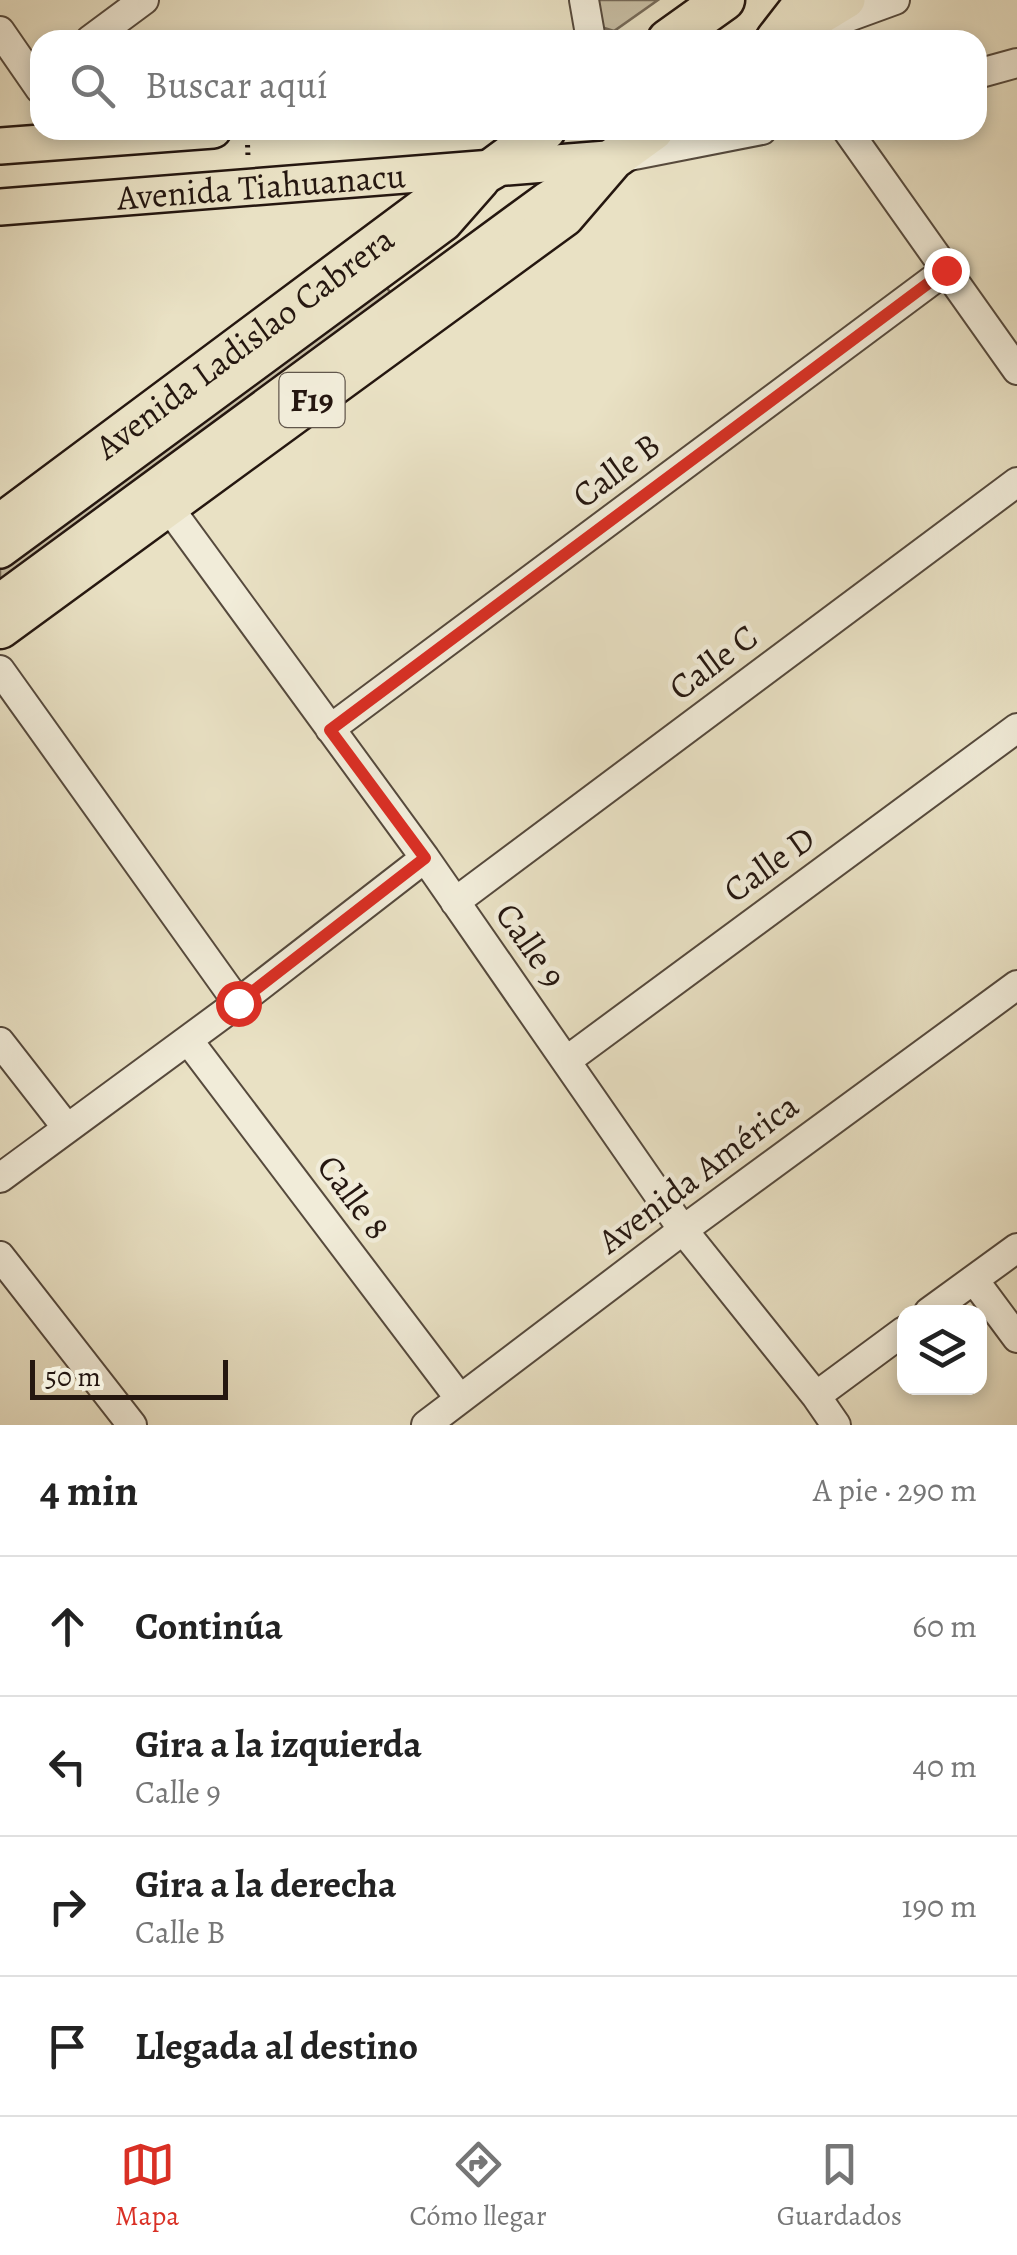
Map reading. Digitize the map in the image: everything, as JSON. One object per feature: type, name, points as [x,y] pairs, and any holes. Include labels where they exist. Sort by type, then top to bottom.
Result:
[{"type":"highway","points":[[682,30],[724,0]]},
{"type":"highway","points":[[788,30],[807,0]]},
{"type":"highway","name":"Avenida Ladislao Cabrera","points":[[0,525],[429,204],[492,168],[530,140]]},
{"type":"highway","name":"Avenida Ladislao Cabrera","points":[[0,628],[564,216],[612,159],[639,140]]},
{"type":"main road","points":[[798,30],[847,0]]},
{"type":"main road","name":"Avenida Tiahuanacu","points":[[0,146],[42,140]]},
{"type":"main road","name":"Avenida Tiahuanacu","points":[[0,207],[612,159]]},
{"type":"main road","name":"Avenida Ladislao Cabrera","points":[[0,602],[547,200],[612,159]]},
{"type":"main road","name":"Avenida Ladislao Cabrera","points":[[0,550],[444,223],[492,168]]},
{"type":"street","points":[[104,30],[144,0]]},
{"type":"street","points":[[584,0],[588,30]]},
{"type":"street","points":[[810,30],[895,0]]},
{"type":"street","points":[[0,31],[30,72]]},
{"type":"street","points":[[987,71],[1017,62]]},
{"type":"street","name":"Avenida Tiahuanacu","points":[[612,159],[710,140]]},
{"type":"street","points":[[854,140],[1017,370]]},
{"type":"street","name":"Calle B","points":[[330,730],[946,270]]},
{"type":"street","name":"Calle C","points":[[454,902],[1017,482]]},
{"type":"street","name":"Calle 9","points":[[167,505],[425,858],[683,1230],[836,1425]]},
{"type":"street","points":[[0,670],[238,1003]]},
{"type":"street","name":"Calle D","points":[[566,1061],[1017,728]]},
{"type":"street","points":[[0,1178],[238,1003],[425,858]]},
{"type":"street","name":"Avenida América","points":[[426,1425],[1017,985]]},
{"type":"street","name":"Calle 8","points":[[188,1040],[460,1399]]},
{"type":"street","points":[[0,1042],[67,1128]]},
{"type":"street","points":[[940,1305],[1017,1248]]},
{"type":"street","points":[[0,1256],[132,1425]]},
{"type":"street","points":[[974,1280],[1017,1338]]},
{"type":"street","points":[[816,1396],[897,1336]]},
{"type":"shaded area","points":[[598,0],[658,0],[615,30],[601,27]]},
{"type":"shaded area","points":[[379,277],[395,299],[0,589],[0,557]]},
{"type":"route","points":[[238,1003],[425,858],[330,730],[946,270]]}]
